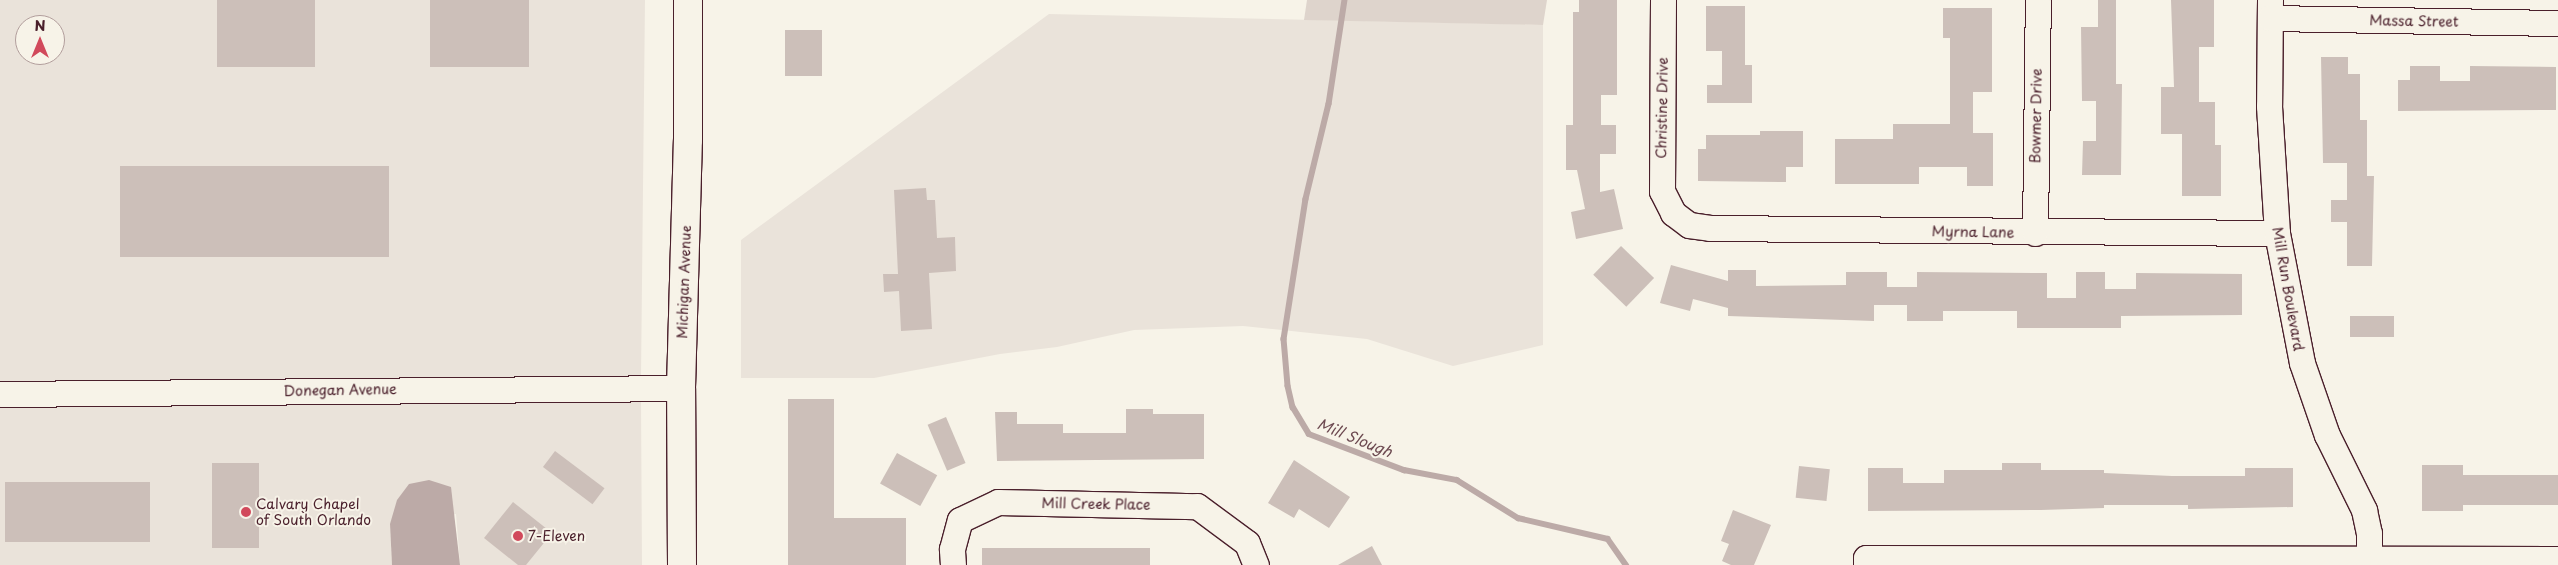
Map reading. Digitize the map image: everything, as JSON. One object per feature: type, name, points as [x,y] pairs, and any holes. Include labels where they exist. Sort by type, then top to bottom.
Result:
[{"type":"main road","name":"Michigan Avenue","points":[[682,565],[681,388],[688,140],[688,0]]},
{"type":"street","name":"Christine Drive","points":[[1663,0],[1662,191],[1673,213]]},
{"type":"street","name":"Bowmer Drive","points":[[2035,232],[2038,0]]},
{"type":"street","name":"Massa Street","points":[[2270,9],[2558,23]]},
{"type":"street","name":"Mill Run Boulevard","points":[[2270,9],[2270,146],[2277,234],[2302,363],[2327,434],[2364,510],[2369,533],[2369,561]]},
{"type":"street","name":"Myrna Lane","points":[[1673,213],[1689,225],[1710,228],[2277,234]]},
{"type":"street","name":"Donegan Avenue","points":[[0,394],[681,388]]},
{"type":"street","name":"Mill Creek Place","points":[[953,565],[952,549],[960,520],[998,502],[1197,506],[1247,543],[1256,565]]},
{"type":"street","points":[[1866,565],[1866,558],[2126,562],[2558,559]]},
{"type":"shaded area","points":[[0,0],[645,0],[641,377],[0,382]]},
{"type":"shaded area","points":[[1307,0],[1547,0],[1543,25],[1304,20]]},
{"type":"shaded area","points":[[1049,14],[1543,25],[1543,345],[1453,366],[1367,339],[1243,326],[1134,330],[1057,347],[1000,354],[874,378],[741,378],[741,240]]},
{"type":"shaded area","points":[[641,400],[642,565],[460,565],[456,514],[390,524],[392,565],[0,565],[0,405]]},
{"type":"shaded area","points":[[429,480],[451,487],[460,565],[392,565],[390,524],[397,500],[409,484]]},
{"type":"building","points":[[217,0],[315,0],[315,67],[217,67]]},
{"type":"building","points":[[430,0],[529,0],[529,67],[430,67]]},
{"type":"building","points":[[1579,0],[1617,0],[1617,95],[1601,95],[1601,125],[1616,125],[1616,154],[1600,154],[1600,192],[1614,189],[1623,229],[1576,239],[1571,212],[1585,209],[1577,170],[1566,170],[1566,125],[1573,125],[1573,12],[1579,12]]},
{"type":"building","points":[[2098,0],[2116,0],[2116,84],[2122,84],[2121,175],[2082,175],[2083,141],[2096,141],[2096,101],[2082,101],[2081,27],[2098,27]]},
{"type":"building","points":[[2171,0],[2214,0],[2214,47],[2199,47],[2199,102],[2215,102],[2215,145],[2221,145],[2221,196],[2182,196],[2182,134],[2161,134],[2161,87],[2174,87]]},
{"type":"building","points":[[1706,6],[1745,6],[1745,65],[1752,65],[1752,103],[1707,103],[1707,85],[1722,85],[1722,51],[1706,51]]},
{"type":"building","points":[[1943,8],[1992,8],[1992,92],[1973,92],[1973,133],[1993,133],[1993,186],[1967,186],[1967,167],[1919,167],[1919,184],[1835,184],[1835,139],[1893,139],[1893,124],[1950,124],[1950,38],[1943,38]]},
{"type":"building","points":[[785,30],[822,30],[822,76],[785,76]]},
{"type":"building","points":[[2321,57],[2348,57],[2348,74],[2360,74],[2360,120],[2367,120],[2367,176],[2374,176],[2372,266],[2347,266],[2347,222],[2331,222],[2331,200],[2347,200],[2347,163],[2323,163]]},
{"type":"building","points":[[2410,66],[2440,66],[2440,81],[2470,81],[2470,66],[2556,67],[2556,110],[2398,111],[2398,80],[2410,80]]},
{"type":"building","points":[[1760,131],[1803,131],[1803,167],[1786,167],[1786,182],[1698,181],[1698,149],[1706,149],[1706,135],[1760,135]]},
{"type":"building","points":[[120,166],[389,166],[389,257],[120,257]]},
{"type":"building","points":[[926,188],[927,200],[935,200],[937,238],[955,237],[956,271],[929,273],[932,329],[901,331],[899,291],[884,292],[883,274],[898,274],[894,190]]},
{"type":"building","points":[[1621,246],[1654,278],[1626,307],[1593,275]]},
{"type":"building","points":[[1671,265],[1728,281],[1728,270],[1756,270],[1756,286],[1846,285],[1846,272],[1887,272],[1887,287],[1917,287],[1917,272],[2047,273],[2047,298],[2076,298],[2076,272],[2105,272],[2105,289],[2136,289],[2136,273],[2242,274],[2242,315],[2121,316],[2121,328],[2017,328],[2017,311],[1943,311],[1943,321],[1907,321],[1907,305],[1874,305],[1874,321],[1728,316],[1728,308],[1693,299],[1690,311],[1660,303]]},
{"type":"building","points":[[2350,316],[2394,316],[2394,337],[2350,337]]},
{"type":"building","points":[[788,399],[834,399],[834,518],[906,518],[906,565],[788,565]]},
{"type":"building","points":[[1126,409],[1153,409],[1153,414],[1204,414],[1204,459],[997,461],[995,412],[1017,412],[1017,424],[1063,424],[1063,433],[1126,433]]},
{"type":"building","points":[[946,417],[966,463],[947,471],[928,425]]},
{"type":"building","points":[[555,451],[605,488],[592,504],[543,467]]},
{"type":"building","points":[[897,453],[937,475],[920,506],[880,484]]},
{"type":"building","points":[[1294,460],[1350,497],[1329,528],[1299,509],[1294,518],[1268,503]]},
{"type":"building","points":[[212,463],[259,463],[259,548],[212,548]]},
{"type":"building","points":[[2002,463],[2041,463],[2041,470],[2104,470],[2104,473],[2172,476],[2245,476],[2245,468],[2293,468],[2293,507],[2188,509],[2188,505],[2104,505],[2104,508],[2041,510],[1868,511],[1868,468],[1903,468],[1903,483],[1944,483],[1944,470],[2002,470]]},
{"type":"building","points":[[2422,465],[2463,465],[2463,475],[2558,475],[2558,505],[2463,505],[2463,511],[2422,511]]},
{"type":"building","points":[[1799,466],[1830,469],[1826,501],[1796,498]]},
{"type":"building","points":[[5,482],[150,482],[150,542],[5,542]]},
{"type":"building","name":"7-Eleven","points":[[513,502],[552,533],[526,565],[518,565],[484,538]]},
{"type":"building","points":[[1733,510],[1771,525],[1754,565],[1731,565],[1722,561],[1729,544],[1721,541]]},
{"type":"building","points":[[1372,546],[1382,565],[1338,565]]},
{"type":"building","points":[[982,548],[1150,548],[1150,565],[982,565]]},
{"type":"waterway","name":"Mill Slough","points":[[1345,0],[1329,104],[1306,199],[1284,339],[1288,386],[1293,407],[1309,434],[1404,470],[1457,480],[1518,518],[1608,539],[1626,565]]},
{"type":"place","name":"Calvary Chapel of South Orlando","points":[[246,512]]},
{"type":"place","name":"7-Eleven","points":[[518,536]]}]
